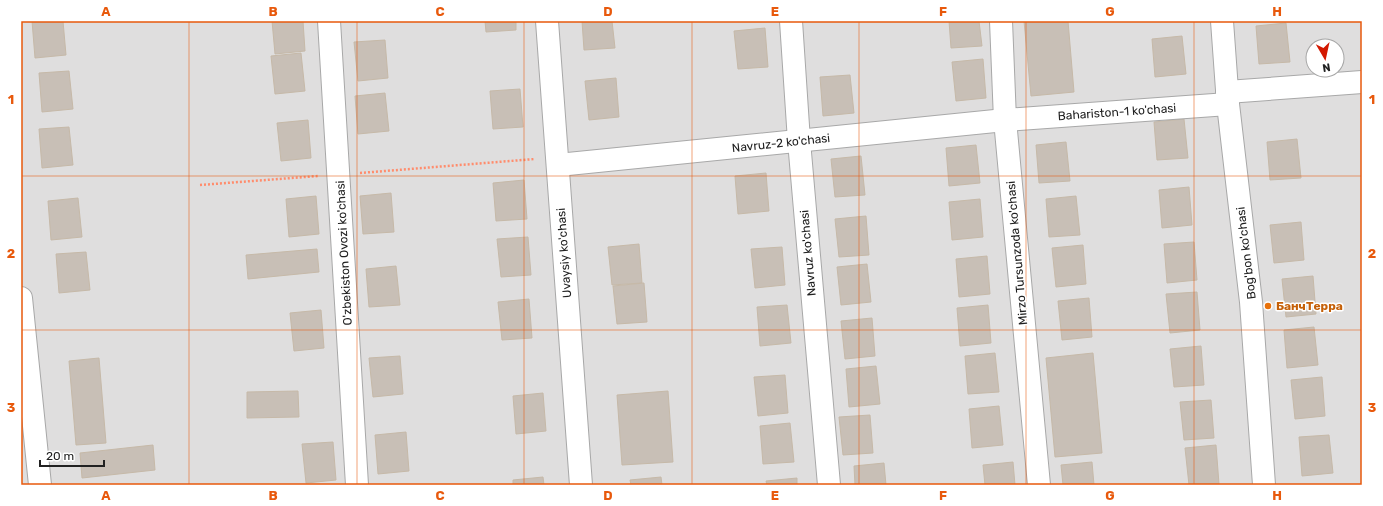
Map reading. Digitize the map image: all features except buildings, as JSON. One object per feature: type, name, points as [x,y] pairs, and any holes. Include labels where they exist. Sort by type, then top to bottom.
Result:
[{"type":"street","name":"O'zbekiston Ovozi ko'chasi","points":[[329,21],[357,485]]},
{"type":"street","name":"Uvaysiy ko'chasi","points":[[547,21],[582,485]]},
{"type":"street","name":"Navruz ko'chasi","points":[[791,21],[798,141],[828,485]]},
{"type":"street","name":"Mirzo Tursunzoda ko'chasi","points":[[1001,21],[1005,120],[1039,485]]},
{"type":"street","name":"Bog'bon ko'chasi","points":[[1222,21],[1228,98],[1252,302],[1264,485]]},
{"type":"street","name":"Bahariston-1 ko'chasi","points":[[1005,120],[1228,98],[1362,82]]},
{"type":"street","name":"Navruz-2 ko'chasi","points":[[557,161],[798,141],[891,130],[1005,120]]},
{"type":"street","points":[[21,298],[40,485]]},
{"type":"path","points":[[200,185],[339,174],[557,161]]},
{"type":"shaded area","points":[[21,21],[1362,21],[1362,485],[21,485]]},
{"type":"place","name":"БанчТерра","points":[[1268,306]]}]
